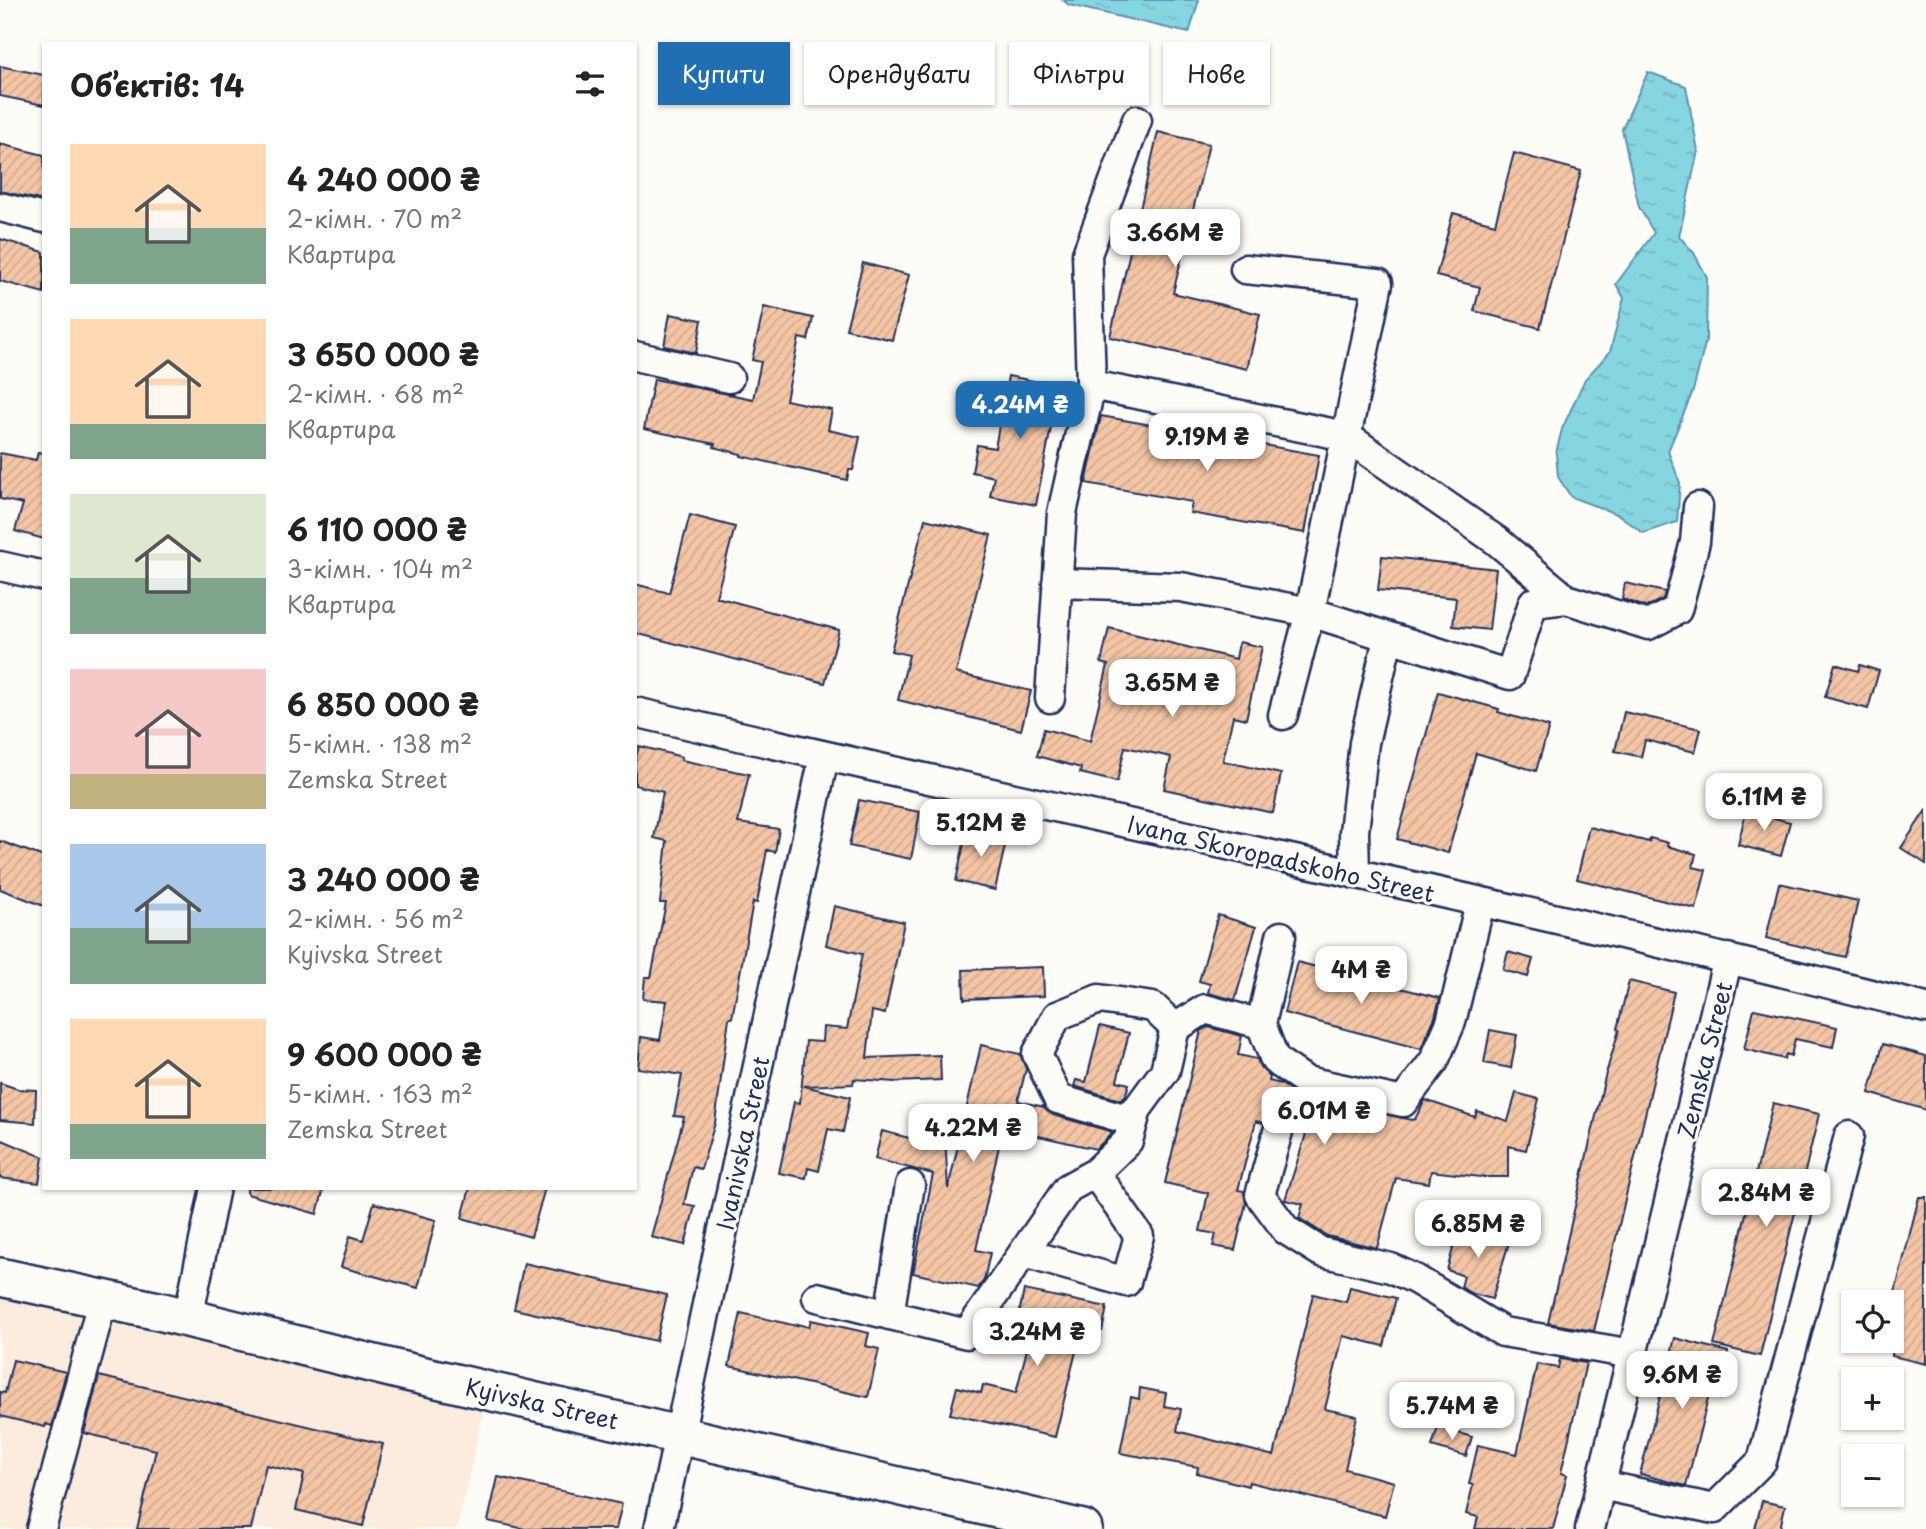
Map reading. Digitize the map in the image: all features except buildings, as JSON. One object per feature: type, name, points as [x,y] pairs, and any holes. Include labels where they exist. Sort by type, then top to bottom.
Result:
[{"type":"main road","name":"Kyivska Street","points":[[0,1277],[103,1298],[1083,1529]]},
{"type":"street","points":[[1050,698],[1062,513],[1091,385],[1087,254],[1137,120]]},
{"type":"street","points":[[0,207],[42,218]]},
{"type":"street","points":[[1245,268],[1378,283],[1310,612],[1283,715]]},
{"type":"street","points":[[637,356],[729,378]]},
{"type":"street","points":[[1091,385],[1346,436],[1497,541],[1566,599],[1648,625],[1677,610],[1695,541],[1698,507]]},
{"type":"street","points":[[0,566],[42,576]]},
{"type":"street","points":[[1058,583],[1181,587],[1310,612],[1510,675],[1533,603],[1566,599]]},
{"type":"street","points":[[1355,874],[1354,832],[1364,743],[1388,638]]},
{"type":"street","name":"Ivana Skoropadskoho Street","points":[[637,712],[824,757],[1728,958],[1926,1008]]},
{"type":"street","name":"Ivanivska Street","points":[[659,1529],[824,757]]},
{"type":"street","points":[[1282,936],[1261,1024],[1275,1060],[1306,1081],[1403,1102],[1434,1061],[1451,1022],[1480,903]]},
{"type":"street","name":"Zemska Street","points":[[1590,1529],[1728,958]]},
{"type":"street","points":[[1137,1110],[1123,1118],[1058,1099],[1037,1054],[1057,1016],[1099,999],[1153,1007],[1175,1028]]},
{"type":"street","points":[[817,1297],[967,1334],[1068,1188],[1095,1173],[1128,1141],[1137,1110],[1165,1071],[1175,1028],[1205,1009],[1261,1024]]},
{"type":"street","points":[[1283,1114],[1260,1195],[1286,1230],[1321,1252],[1391,1268],[1415,1279],[1503,1332],[1633,1354]]},
{"type":"street","points":[[1601,1485],[1714,1509],[1762,1461],[1849,1136]]},
{"type":"street","points":[[1024,1253],[1126,1282],[1139,1236],[1095,1173]]},
{"type":"street","points":[[889,1315],[910,1185]]},
{"type":"street","points":[[188,1318],[215,1190]]},
{"type":"street","points":[[41,1529],[103,1298]]},
{"type":"shaded area","points":[[0,1289],[484,1411],[457,1529],[0,1529]]},
{"type":"water","points":[[1063,0],[1199,0],[1189,33],[1069,5]]},
{"type":"water","points":[[1648,72],[1686,86],[1698,151],[1679,236],[1694,253],[1707,277],[1706,340],[1693,391],[1668,451],[1680,483],[1677,522],[1643,533],[1619,515],[1571,497],[1558,477],[1556,453],[1562,429],[1585,379],[1610,352],[1624,298],[1616,284],[1654,233],[1639,207],[1622,129]]}]
